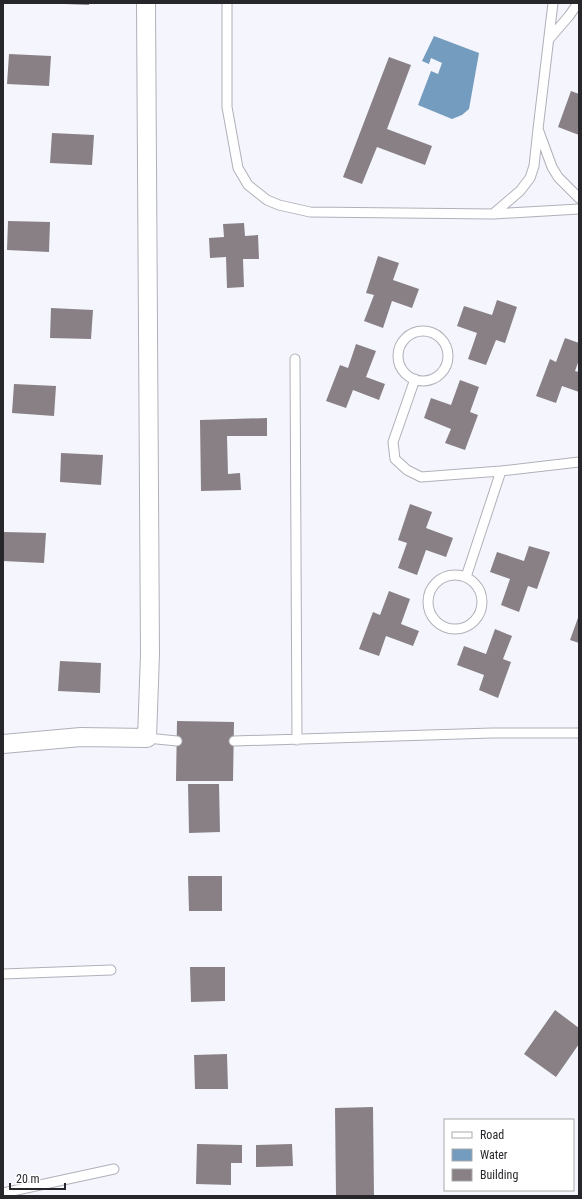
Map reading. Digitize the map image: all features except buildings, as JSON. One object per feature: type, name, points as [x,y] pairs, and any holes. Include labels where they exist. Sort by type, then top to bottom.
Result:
[{"type":"street","points":[[3,744],[82,737],[147,738],[150,654],[146,3]]},
{"type":"lane","points":[[227,3],[227,107],[238,168],[248,185],[267,200],[279,205],[310,212],[493,214],[579,209]]},
{"type":"lane","points":[[493,214],[520,191],[530,178],[534,166],[553,3]]},
{"type":"lane","points":[[550,38],[578,3]]},
{"type":"lane","points":[[538,129],[552,167],[558,177],[579,198]]},
{"type":"lane","points":[[426,331],[440,338],[445,345],[447,361],[444,369],[431,379],[414,379],[407,375],[402,369],[398,357],[400,345],[411,334],[426,331]]},
{"type":"lane","points":[[295,359],[297,740]]},
{"type":"lane","points":[[414,379],[393,442],[395,459],[407,470],[421,477],[501,472],[579,462]]},
{"type":"lane","points":[[466,577],[501,472]]},
{"type":"lane","points":[[457,575],[466,577],[473,581],[479,588],[483,605],[480,614],[475,621],[467,627],[449,629],[441,626],[434,620],[428,602],[429,594],[433,586],[440,579],[448,576],[457,575]]},
{"type":"lane","points":[[234,741],[492,733],[579,733]]},
{"type":"lane","points":[[147,738],[177,741]]},
{"type":"lane","points":[[3,974],[111,970]]},
{"type":"lane","points":[[3,1192],[114,1168]]},
{"type":"lane","points":[[3,1185],[3,1192],[5,1196]]},
{"type":"water","points":[[434,36],[479,53],[469,109],[462,115],[452,119],[418,105],[431,71],[438,74],[442,63],[431,58],[429,64],[422,61]]}]
